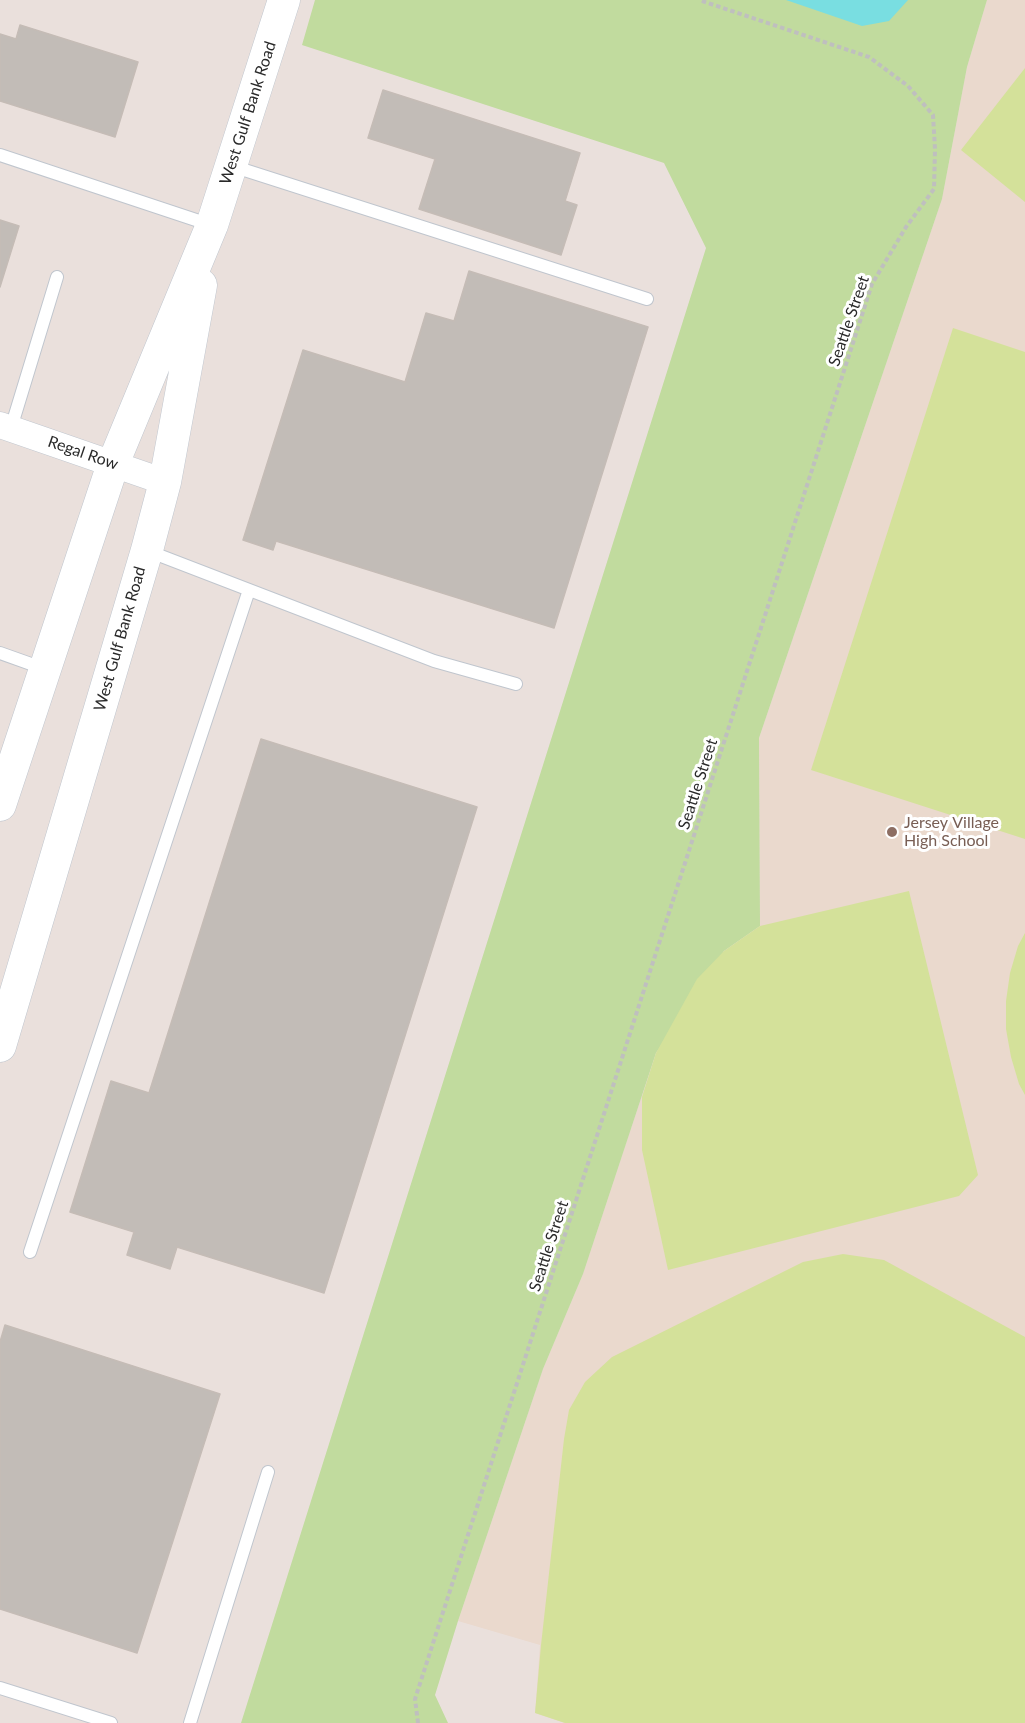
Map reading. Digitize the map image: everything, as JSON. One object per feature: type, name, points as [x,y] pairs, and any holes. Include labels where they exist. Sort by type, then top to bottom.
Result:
[{"type":"street","name":"West Gulf Bank Road","points":[[0,805],[113,464],[212,225],[284,0]]},
{"type":"street","name":"West Gulf Bank Road","points":[[0,1046],[147,550],[165,482],[212,225]]},
{"type":"street","name":"Regal Row","points":[[5,427],[165,482]]},
{"type":"lane","points":[[0,155],[212,225]]},
{"type":"lane","points":[[231,166],[646,298]]},
{"type":"lane","points":[[5,427],[57,277]]},
{"type":"lane","points":[[147,550],[434,661],[516,684]]},
{"type":"lane","points":[[30,1252],[249,590]]},
{"type":"lane","points":[[0,653],[46,670]]},
{"type":"lane","points":[[190,1723],[268,1472]]},
{"type":"lane","points":[[0,1688],[111,1723]]},
{"type":"path","name":"Seattle Street","points":[[418,1723],[415,1699],[872,284],[906,227],[934,189],[933,116],[909,86],[869,57],[699,0]]},
{"type":"shaded area","name":"Jersey Village High School","points":[[987,0],[1025,0],[1025,1723],[565,1723],[535,1713],[540,1645],[458,1621],[543,1369],[583,1274],[656,1053],[724,951],[760,926],[759,738],[942,199],[967,67]]},
{"type":"green space","points":[[315,0],[987,0],[967,67],[942,199],[759,738],[760,926],[724,951],[656,1053],[583,1274],[543,1369],[435,1695],[448,1723],[241,1723],[706,248],[664,163],[302,45]]},
{"type":"green space","points":[[1025,68],[1025,202],[961,150]]},
{"type":"green space","points":[[953,328],[1025,352],[1025,839],[811,770]]},
{"type":"green space","points":[[909,891],[978,1175],[959,1196],[668,1270],[642,1150],[642,1097],[656,1053],[697,979],[724,951],[760,926]]},
{"type":"green space","points":[[1025,933],[1025,1095],[1019,1084],[1011,1057],[1006,1029],[1006,1001],[1010,973],[1018,946]]},
{"type":"green space","points":[[843,1254],[884,1260],[1025,1337],[1025,1723],[565,1723],[535,1713],[564,1439],[569,1410],[585,1382],[612,1357],[803,1262]]},
{"type":"water","points":[[786,0],[908,0],[889,21],[862,26]]},
{"type":"building","points":[[20,25],[138,62],[115,137],[0,101],[0,34],[16,39]]},
{"type":"building","points":[[383,90],[580,153],[565,201],[577,205],[561,255],[419,209],[435,159],[368,138]]},
{"type":"building","points":[[0,220],[19,226],[0,287]]},
{"type":"building","points":[[469,271],[648,327],[554,628],[276,541],[273,550],[243,540],[303,350],[405,382],[426,313],[454,321]]},
{"type":"building","points":[[261,739],[477,807],[324,1293],[177,1247],[170,1269],[127,1255],[134,1232],[70,1212],[111,1081],[149,1093]]},
{"type":"building","points":[[5,1325],[220,1394],[137,1653],[0,1609],[0,1342]]},
{"type":"place","name":"Jersey Village High School","points":[[892,832]]}]
